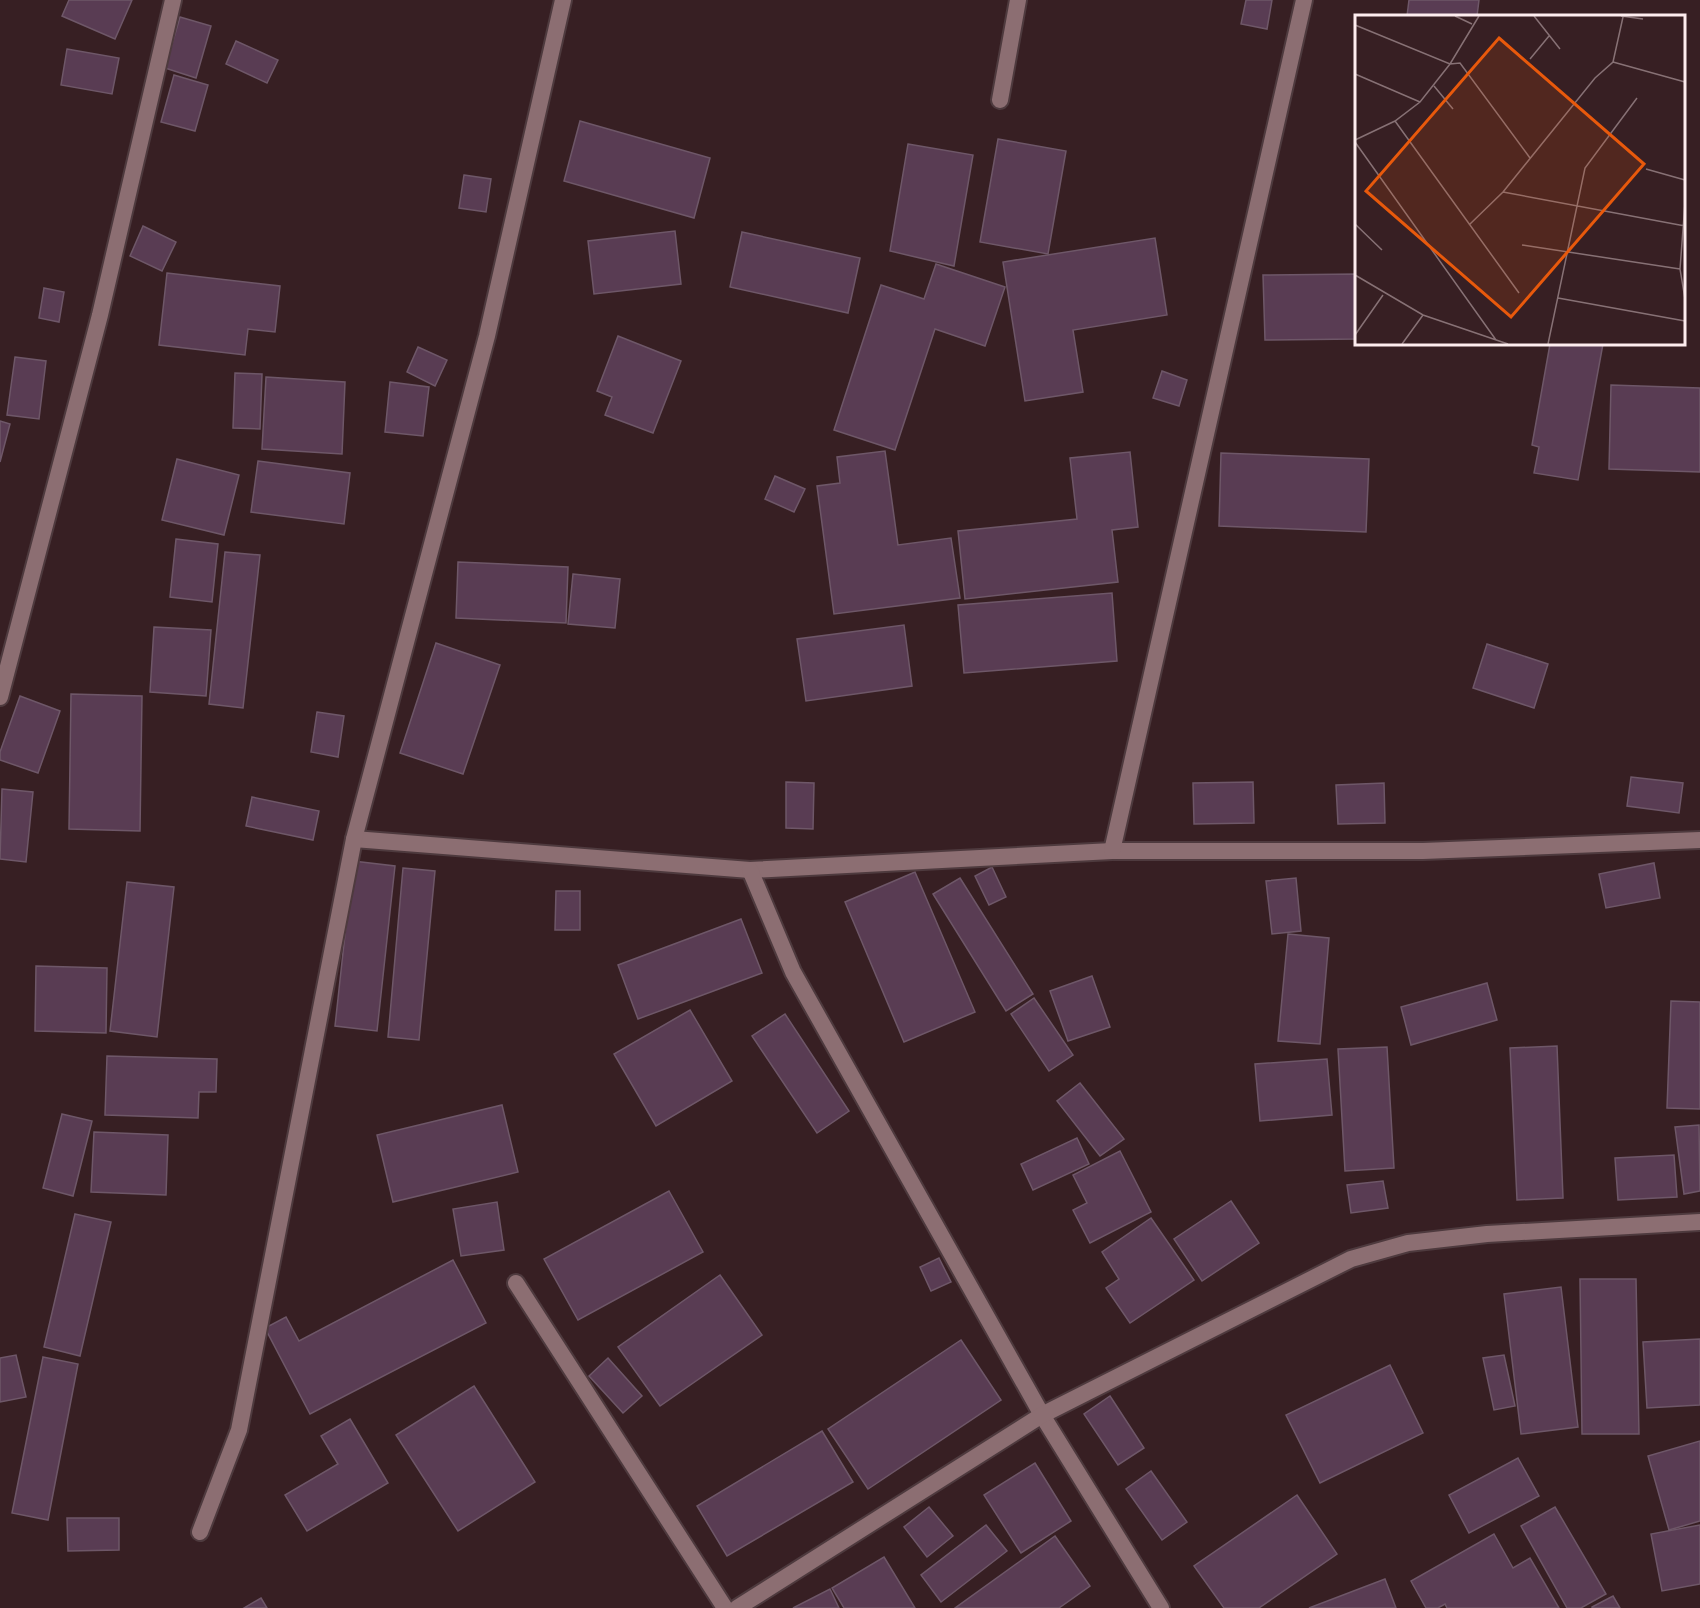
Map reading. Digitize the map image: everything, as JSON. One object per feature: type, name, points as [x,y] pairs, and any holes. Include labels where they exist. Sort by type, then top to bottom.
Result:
[{"type":"street","points":[[0,697],[100,315],[173,0]]},
{"type":"street","points":[[200,1532],[239,1430],[354,839],[487,336],[563,0]]},
{"type":"street","points":[[1000,100],[1018,0]]},
{"type":"street","points":[[1112,851],[1304,0]]},
{"type":"street","points":[[354,839],[750,870],[1112,851],[1423,850],[1700,840]]},
{"type":"street","points":[[750,870],[793,972],[1042,1414],[1161,1608]]},
{"type":"street","points":[[737,1608],[1042,1414],[1351,1259],[1408,1243],[1487,1234],[1700,1222]]},
{"type":"street","points":[[516,1283],[725,1608]]},
{"type":"building","points":[[69,0],[132,0],[115,39],[62,16]]},
{"type":"building","points":[[1246,0],[1272,0],[1267,29],[1241,24]]},
{"type":"building","points":[[1409,0],[1479,0],[1477,15],[1407,15]]},
{"type":"building","points":[[180,17],[211,26],[196,78],[165,68]]},
{"type":"building","points":[[236,41],[278,60],[267,83],[226,64]]},
{"type":"building","points":[[67,49],[119,58],[112,94],[61,85]]},
{"type":"building","points":[[174,75],[208,85],[195,131],[161,122]]},
{"type":"building","points":[[580,121],[710,158],[694,218],[564,181]]},
{"type":"building","points":[[998,139],[1066,151],[1048,254],[980,242]]},
{"type":"building","points":[[908,144],[973,155],[954,266],[890,251]]},
{"type":"building","points":[[464,175],[491,179],[486,212],[459,208]]},
{"type":"building","points":[[143,226],[176,242],[162,271],[130,256]]},
{"type":"building","points":[[675,231],[681,284],[594,294],[588,241]]},
{"type":"building","points":[[742,232],[860,258],[848,313],[730,287]]},
{"type":"building","points":[[1155,238],[1167,315],[1073,330],[1083,392],[1025,401],[1003,262]]},
{"type":"building","points":[[936,264],[1005,287],[985,346],[935,329],[895,450],[834,430],[881,285],[924,299]]},
{"type":"building","points":[[167,273],[280,286],[275,332],[248,329],[245,355],[159,345]]},
{"type":"building","points":[[1355,274],[1355,339],[1265,340],[1263,275]]},
{"type":"building","points":[[44,288],[64,292],[59,322],[39,318]]},
{"type":"building","points":[[618,336],[681,361],[653,433],[605,415],[612,397],[597,391]]},
{"type":"building","points":[[1550,345],[1603,345],[1578,480],[1534,473],[1539,447],[1532,445]]},
{"type":"building","points":[[418,347],[447,360],[435,386],[407,372]]},
{"type":"building","points":[[15,357],[46,361],[39,419],[7,415]]},
{"type":"building","points":[[1162,371],[1187,380],[1179,406],[1153,398]]},
{"type":"building","points":[[235,373],[262,374],[260,429],[233,428]]},
{"type":"building","points":[[266,377],[345,382],[342,454],[262,449]]},
{"type":"building","points":[[390,382],[429,387],[423,436],[385,432]]},
{"type":"building","points":[[1611,385],[1700,388],[1700,472],[1609,469]]},
{"type":"building","points":[[0,421],[10,424],[0,462]]},
{"type":"building","points":[[885,451],[898,545],[951,538],[960,598],[834,614],[817,486],[840,483],[837,457]]},
{"type":"building","points":[[1130,452],[1138,527],[1112,530],[1118,582],[965,599],[958,531],[1077,519],[1070,458]]},
{"type":"building","points":[[1221,453],[1369,459],[1366,532],[1219,526]]},
{"type":"building","points":[[177,459],[239,475],[224,535],[162,520]]},
{"type":"building","points":[[258,461],[350,473],[344,524],[251,512]]},
{"type":"building","points":[[775,476],[805,489],[794,512],[765,499]]},
{"type":"building","points":[[176,539],[218,544],[212,602],[170,597]]},
{"type":"building","points":[[225,552],[260,555],[243,708],[209,704]]},
{"type":"building","points":[[458,562],[568,567],[566,623],[456,618]]},
{"type":"building","points":[[573,574],[620,579],[615,628],[568,624]]},
{"type":"building","points":[[1112,593],[1117,661],[964,673],[958,605]]},
{"type":"building","points":[[904,625],[912,686],[806,701],[797,639]]},
{"type":"building","points":[[154,627],[211,630],[206,696],[150,692]]},
{"type":"building","points":[[436,643],[500,665],[463,774],[400,753]]},
{"type":"building","points":[[1487,644],[1548,664],[1534,708],[1473,688]]},
{"type":"building","points":[[71,694],[142,696],[140,831],[69,829]]},
{"type":"building","points":[[20,696],[60,711],[38,773],[0,760],[0,752]]},
{"type":"building","points":[[317,712],[344,716],[338,757],[311,752]]},
{"type":"building","points":[[1631,777],[1683,783],[1679,813],[1627,806]]},
{"type":"building","points":[[786,782],[814,783],[813,829],[786,828]]},
{"type":"building","points":[[1253,782],[1254,823],[1194,824],[1193,783]]},
{"type":"building","points":[[1384,783],[1385,823],[1338,824],[1336,785]]},
{"type":"building","points":[[2,789],[33,792],[26,862],[0,859]]},
{"type":"building","points":[[252,797],[319,811],[313,840],[246,826]]},
{"type":"building","points":[[353,861],[395,866],[377,1031],[335,1026]]},
{"type":"building","points":[[1654,863],[1660,898],[1606,908],[1599,874]]},
{"type":"building","points":[[992,867],[1006,897],[989,905],[975,876]]},
{"type":"building","points":[[403,868],[435,871],[419,1040],[388,1037]]},
{"type":"building","points":[[915,872],[975,1012],[904,1042],[845,902]]},
{"type":"building","points":[[960,878],[1033,994],[1006,1011],[933,894]]},
{"type":"building","points":[[1296,878],[1301,931],[1272,934],[1266,881]]},
{"type":"building","points":[[127,882],[174,887],[157,1037],[110,1031]]},
{"type":"building","points":[[556,891],[580,891],[580,930],[555,930]]},
{"type":"building","points":[[741,919],[762,973],[638,1019],[618,965]]},
{"type":"building","points":[[1288,934],[1329,938],[1320,1044],[1278,1041]]},
{"type":"building","points":[[36,966],[107,968],[106,1033],[35,1031]]},
{"type":"building","points":[[1092,976],[1110,1027],[1068,1041],[1050,991]]},
{"type":"building","points":[[1487,983],[1497,1020],[1411,1045],[1401,1007]]},
{"type":"building","points":[[1034,998],[1073,1055],[1049,1071],[1011,1014]]},
{"type":"building","points":[[1671,1001],[1700,1002],[1700,1109],[1667,1108]]},
{"type":"building","points":[[690,1010],[732,1081],[656,1126],[614,1054]]},
{"type":"building","points":[[785,1014],[849,1111],[817,1133],[752,1036]]},
{"type":"building","points":[[1557,1046],[1563,1198],[1517,1200],[1510,1048]]},
{"type":"building","points":[[1387,1047],[1394,1168],[1345,1171],[1338,1049]]},
{"type":"building","points":[[107,1056],[217,1059],[216,1092],[199,1092],[198,1118],[105,1115]]},
{"type":"building","points":[[1327,1059],[1332,1115],[1260,1121],[1255,1064]]},
{"type":"building","points":[[1080,1083],[1124,1139],[1100,1156],[1057,1101]]},
{"type":"building","points":[[502,1105],[518,1172],[393,1202],[377,1135]]},
{"type":"building","points":[[62,1114],[92,1121],[73,1196],[43,1188]]},
{"type":"building","points":[[1699,1125],[1700,1191],[1684,1194],[1675,1127]]},
{"type":"building","points":[[94,1132],[168,1135],[166,1195],[91,1192]]},
{"type":"building","points":[[1077,1138],[1089,1164],[1033,1190],[1021,1164]]},
{"type":"building","points":[[1120,1151],[1151,1212],[1090,1243],[1073,1210],[1087,1203],[1073,1175]]},
{"type":"building","points":[[1674,1155],[1677,1197],[1618,1200],[1615,1158]]},
{"type":"building","points":[[1383,1181],[1388,1208],[1351,1213],[1347,1185]]},
{"type":"building","points":[[669,1191],[703,1252],[578,1320],[544,1259]]},
{"type":"building","points":[[1231,1201],[1259,1243],[1202,1281],[1174,1239]]},
{"type":"building","points":[[497,1202],[504,1250],[461,1256],[453,1209]]},
{"type":"building","points":[[75,1214],[111,1222],[80,1356],[44,1347]]},
{"type":"building","points":[[1151,1218],[1194,1280],[1130,1323],[1106,1288],[1119,1279],[1102,1252]]},
{"type":"building","points":[[939,1258],[951,1282],[931,1291],[920,1267]]},
{"type":"building","points":[[453,1260],[486,1323],[310,1414],[265,1328],[286,1317],[299,1341]]},
{"type":"building","points":[[720,1275],[762,1335],[660,1406],[618,1347]]},
{"type":"building","points":[[1580,1279],[1636,1279],[1639,1434],[1582,1434]]},
{"type":"building","points":[[1561,1287],[1578,1427],[1521,1434],[1504,1294]]},
{"type":"building","points":[[1700,1339],[1700,1405],[1647,1408],[1643,1342]]},
{"type":"building","points":[[961,1340],[1001,1400],[868,1489],[828,1429]]},
{"type":"building","points":[[16,1355],[26,1397],[0,1402],[0,1358]]},
{"type":"building","points":[[1504,1355],[1515,1406],[1494,1410],[1483,1358]]},
{"type":"building","points":[[43,1357],[78,1364],[48,1520],[12,1513]]},
{"type":"building","points":[[608,1358],[642,1396],[623,1413],[589,1376]]},
{"type":"building","points":[[1390,1365],[1423,1433],[1320,1483],[1286,1415]]},
{"type":"building","points":[[474,1386],[535,1482],[458,1531],[396,1435]]},
{"type":"building","points":[[1110,1396],[1144,1448],[1118,1465],[1084,1414]]},
{"type":"building","points":[[350,1419],[388,1483],[307,1531],[285,1495],[338,1464],[321,1436]]},
{"type":"building","points":[[822,1431],[853,1482],[727,1556],[697,1506]]},
{"type":"building","points":[[1700,1441],[1700,1521],[1669,1530],[1648,1456]]},
{"type":"building","points":[[1518,1458],[1539,1496],[1469,1533],[1449,1495]]},
{"type":"building","points":[[1035,1463],[1071,1521],[1021,1553],[984,1495]]},
{"type":"building","points":[[1151,1471],[1187,1522],[1162,1540],[1126,1489]]},
{"type":"building","points":[[1297,1495],[1337,1554],[1259,1608],[1224,1608],[1194,1566]]},
{"type":"building","points":[[929,1507],[953,1536],[927,1557],[904,1527]]},
{"type":"building","points":[[1555,1507],[1606,1594],[1581,1608],[1567,1608],[1521,1526]]},
{"type":"building","points":[[67,1518],[119,1518],[119,1550],[68,1551]]},
{"type":"building","points":[[986,1525],[1007,1551],[941,1602],[921,1575]]},
{"type":"building","points":[[1700,1525],[1700,1584],[1662,1591],[1651,1534]]},
{"type":"building","points":[[1494,1534],[1513,1568],[1530,1558],[1559,1608],[1447,1608],[1445,1604],[1438,1608],[1426,1608],[1411,1581]]},
{"type":"building","points":[[1055,1536],[1090,1586],[1059,1608],[955,1608]]},
{"type":"building","points":[[884,1557],[915,1608],[844,1608],[832,1588]]},
{"type":"building","points":[[1385,1579],[1396,1608],[1309,1608]]},
{"type":"building","points":[[830,1589],[839,1608],[793,1608]]},
{"type":"building","points":[[1613,1596],[1620,1608],[1592,1608],[1592,1607]]},
{"type":"building","points":[[261,1598],[267,1608],[244,1608]]}]
